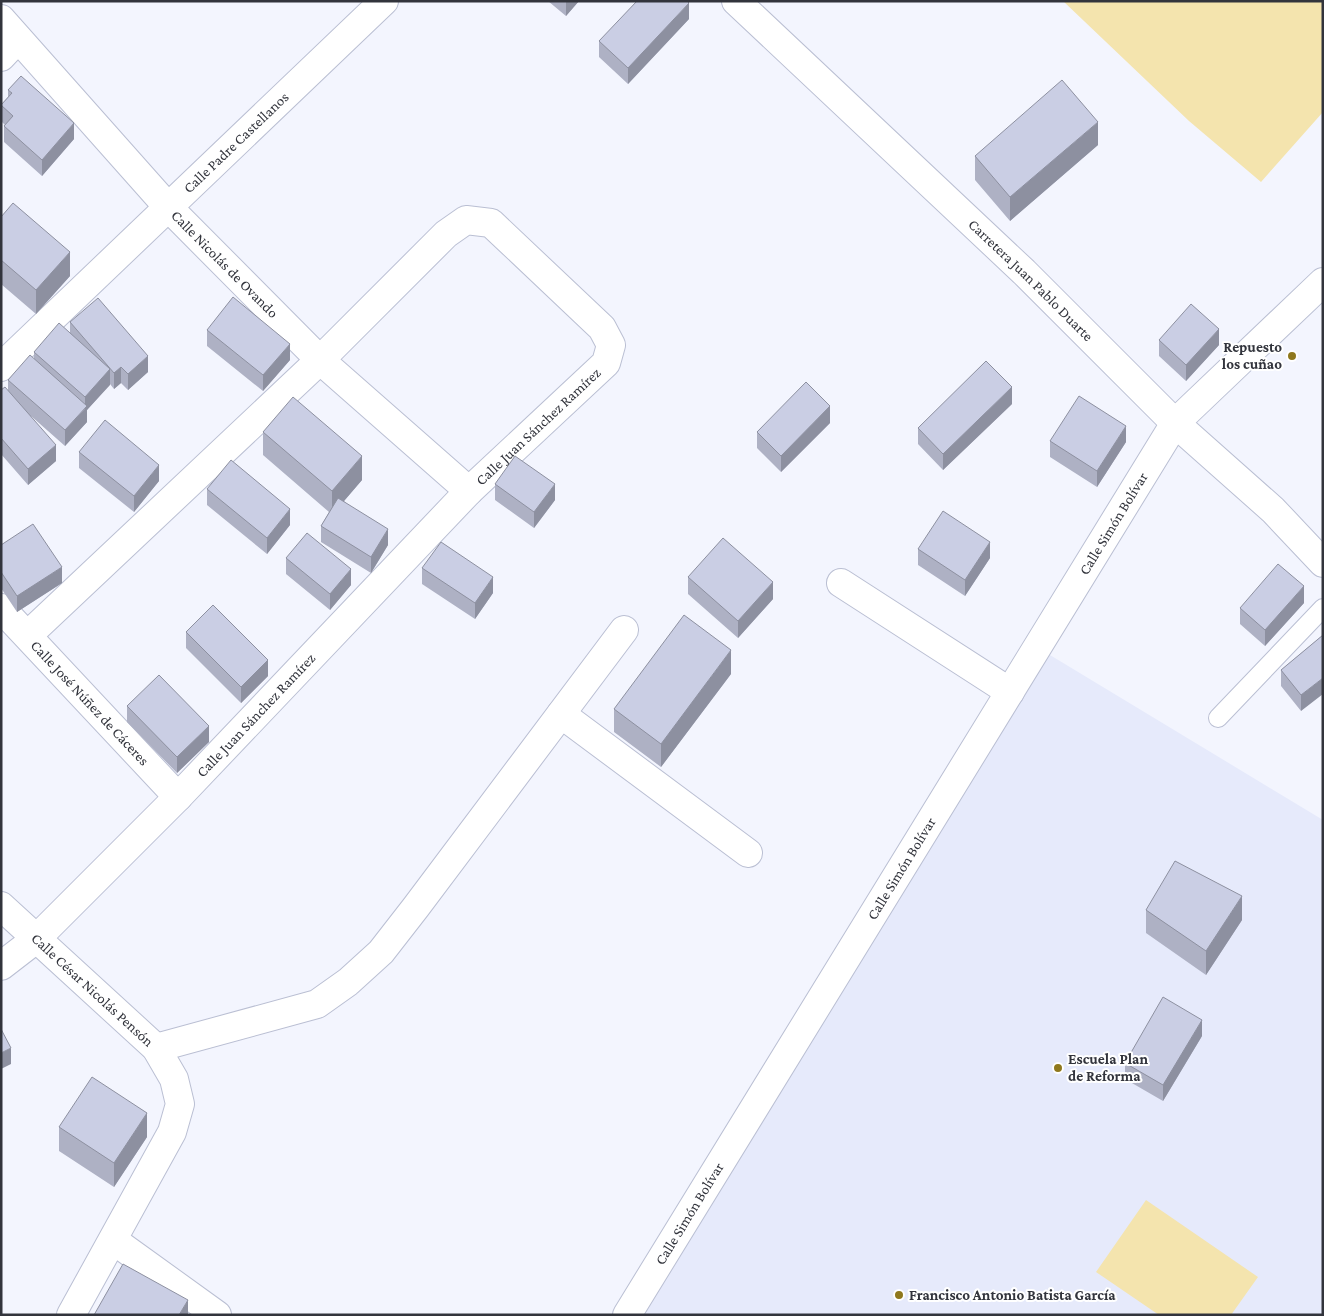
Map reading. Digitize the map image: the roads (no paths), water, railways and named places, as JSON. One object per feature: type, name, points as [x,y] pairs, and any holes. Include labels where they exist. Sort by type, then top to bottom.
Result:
[{"type":"street","name":"Calle Padre Castellanos","points":[[1,367],[384,1]]},
{"type":"street","name":"Carretera Juan Pablo Duarte","points":[[736,1],[1017,265],[1175,423],[1273,510],[1323,563]]},
{"type":"street","name":"Calle Nicolás de Ovando","points":[[7,38],[168,207],[320,360],[469,491]]},
{"type":"street","name":"Calle Juan Sánchez Ramírez","points":[[1,966],[36,939],[178,797],[469,491],[606,363],[611,345],[602,328],[491,223],[466,220],[446,234],[320,360],[28,635]]},
{"type":"street","name":"Calle Simón Bolívar","points":[[627,1315],[1175,423],[1323,282]]},
{"type":"street","points":[[841,583],[1010,692]]},
{"type":"street","name":"Calle José Núñez de Cáceres","points":[[1,608],[178,797]]},
{"type":"street","points":[[156,1048],[317,1004],[348,982],[381,952],[624,630]]},
{"type":"street","points":[[562,714],[748,853]]},
{"type":"street","name":"Calle César Nicolás Pensón","points":[[1,906],[156,1048],[174,1079],[180,1104],[172,1132],[71,1315]]},
{"type":"street","points":[[113,1240],[217,1315]]},
{"type":"lane","points":[[1218,718],[1323,608]]},
{"type":"place","name":"Repuesto los cuñao","points":[[1292,356]]},
{"type":"place","name":"Escuela Plan de Reforma","points":[[1058,1068]]},
{"type":"place","name":"Francisco Antonio Batista García","points":[[899,1295]]}]
